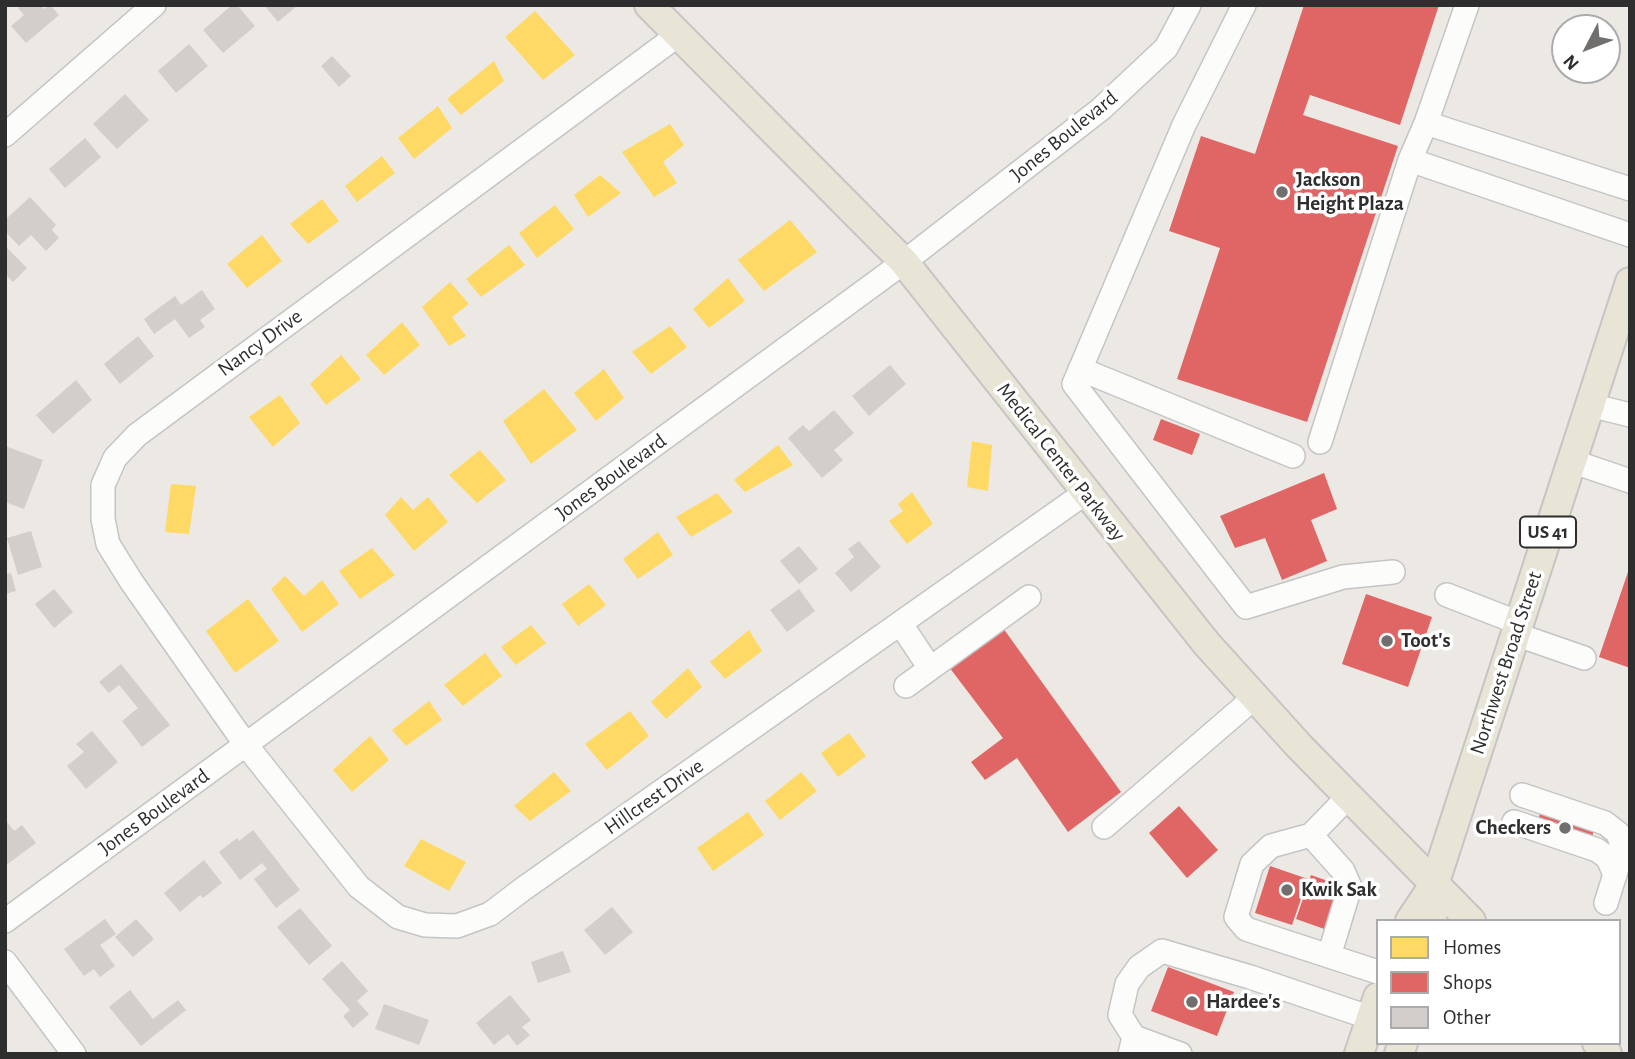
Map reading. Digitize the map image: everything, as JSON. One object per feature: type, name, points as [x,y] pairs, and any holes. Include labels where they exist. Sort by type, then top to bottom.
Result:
[{"type":"main road","name":"Medical Center Parkway","points":[[649,5],[904,262],[1206,643],[1348,797],[1469,919]]},
{"type":"main road","name":"Northwest Broad Street","points":[[1432,919],[1434,885],[1571,461],[1590,405],[1622,336],[1630,282]]},
{"type":"main road","name":"Northwest Broad Street","points":[[1411,919],[1434,885]]},
{"type":"main road","points":[[1359,1054],[1374,1007]]},
{"type":"street","points":[[5,135],[154,5]]},
{"type":"street","name":"Jones Boulevard","points":[[5,921],[904,262],[1101,109],[1166,48],[1189,5]]},
{"type":"street","points":[[1244,5],[1184,125],[1074,384],[1246,607],[1343,577],[1393,572]]},
{"type":"street","points":[[1320,442],[1410,160],[1426,123],[1467,5]]},
{"type":"street","name":"Nancy Drive","points":[[246,745],[131,582],[108,544],[103,519],[103,485],[115,458],[137,435],[678,35]]},
{"type":"street","points":[[1426,123],[1630,189]]},
{"type":"street","points":[[1410,160],[1630,234]]},
{"type":"street","points":[[1080,369],[1293,456]]},
{"type":"street","points":[[1590,405],[1630,415]]},
{"type":"street","points":[[1571,461],[1630,481]]},
{"type":"street","name":"Hillcrest Drive","points":[[246,745],[359,887],[398,917],[425,925],[457,926],[490,914],[1085,493]]},
{"type":"street","points":[[1447,595],[1584,657]]},
{"type":"street","points":[[906,686],[1029,597]]},
{"type":"street","points":[[900,623],[930,668]]},
{"type":"street","points":[[1104,827],[1255,697]]},
{"type":"street","points":[[1522,795],[1605,822],[1618,834],[1623,849],[1606,903]]},
{"type":"street","points":[[1348,797],[1311,835],[1271,846],[1252,864],[1236,917],[1246,929],[1376,971]]},
{"type":"street","points":[[1514,822],[1597,850],[1608,858],[1615,875]]},
{"type":"street","points":[[1311,835],[1343,871],[1350,887],[1329,956]]},
{"type":"street","points":[[1181,1054],[1132,1045],[1120,1015],[1127,984],[1139,967],[1162,951],[1250,977],[1374,1007]]},
{"type":"street","points":[[5,962],[74,1054]]},
{"type":"building: Homes","points":[[535,11],[575,55],[543,80],[505,37]]},
{"type":"building: Homes","points":[[494,61],[504,81],[461,115],[447,99]]},
{"type":"building: Homes","points":[[438,106],[452,128],[414,159],[398,138]]},
{"type":"building: Homes","points":[[670,124],[684,145],[663,162],[677,183],[654,197],[622,152]]},
{"type":"building: Homes","points":[[382,156],[395,173],[357,202],[345,186]]},
{"type":"building: Homes","points":[[600,175],[621,193],[588,217],[574,195]]},
{"type":"building: Homes","points":[[322,199],[339,221],[308,244],[290,224]]},
{"type":"building: Homes","points":[[555,205],[574,229],[537,258],[519,233]]},
{"type":"building: Homes","points":[[790,220],[817,252],[764,291],[738,260]]},
{"type":"building: Homes","points":[[262,235],[282,261],[247,288],[227,264]]},
{"type":"building: Homes","points":[[509,245],[525,265],[481,297],[466,279]]},
{"type":"building: Homes","points":[[728,278],[745,301],[709,328],[693,309]]},
{"type":"building: Homes","points":[[450,282],[469,304],[452,317],[466,336],[449,346],[422,307]]},
{"type":"building: Homes","points":[[402,322],[420,345],[384,375],[366,355]]},
{"type":"building: Homes","points":[[670,326],[687,347],[651,374],[632,352]]},
{"type":"building: Homes","points":[[341,355],[361,379],[326,405],[310,384]]},
{"type":"building: Homes","points":[[604,369],[624,398],[596,421],[574,393]]},
{"type":"building: Homes","points":[[544,389],[577,430],[531,464],[503,421]]},
{"type":"building: Homes","points":[[280,395],[300,423],[273,447],[249,417]]},
{"type":"building: Homes","points":[[972,441],[992,445],[988,491],[967,487]]},
{"type":"building: Homes","points":[[778,445],[793,465],[745,492],[734,480]]},
{"type":"building: Homes","points":[[480,450],[506,480],[477,503],[449,475]]},
{"type":"building: Homes","points":[[171,484],[196,486],[189,534],[165,532]]},
{"type":"building: Homes","points":[[912,492],[933,524],[907,544],[889,521],[903,511],[898,504]]},
{"type":"building: Homes","points":[[717,493],[733,512],[691,537],[676,517]]},
{"type":"building: Homes","points":[[401,497],[413,510],[428,497],[448,522],[414,551],[385,515]]},
{"type":"building: Homes","points":[[658,532],[673,555],[638,579],[623,559]]},
{"type":"building: Homes","points":[[372,548],[395,575],[360,599],[339,571]]},
{"type":"building: Homes","points":[[285,576],[304,596],[322,580],[339,604],[302,632],[271,589]]},
{"type":"building: Homes","points":[[589,584],[606,605],[578,626],[562,604]]},
{"type":"building: Homes","points":[[248,599],[279,641],[235,673],[206,631]]},
{"type":"building: Homes","points":[[531,625],[546,643],[516,665],[501,647]]},
{"type":"building: Homes","points":[[749,630],[762,651],[725,679],[710,662]]},
{"type":"building: Homes","points":[[485,653],[502,676],[463,706],[444,685]]},
{"type":"building: Homes","points":[[688,668],[702,687],[666,719],[651,702]]},
{"type":"building: Homes","points":[[429,701],[442,720],[406,746],[392,730]]},
{"type":"building: Homes","points":[[630,711],[649,736],[607,770],[585,744]]},
{"type":"building: Homes","points":[[849,733],[866,756],[838,777],[821,753]]},
{"type":"building: Homes","points":[[370,736],[389,760],[352,792],[333,770]]},
{"type":"building: Homes","points":[[554,772],[571,791],[530,821],[514,806]]},
{"type":"building: Homes","points":[[801,772],[817,791],[780,820],[765,801]]},
{"type":"building: Homes","points":[[748,812],[764,835],[713,871],[697,848]]},
{"type":"building: Homes","points":[[421,839],[466,862],[449,891],[404,866]]},
{"type":"building: Shops","name":"Jackson Height Plaza","points":[[1304,5],[1439,5],[1400,125],[1310,95],[1303,115],[1398,146],[1307,422],[1177,379],[1220,248],[1169,231],[1201,136],[1255,154]]},
{"type":"building: Shops","points":[[1161,419],[1200,434],[1192,455],[1153,440]]},
{"type":"building: Shops","points":[[1324,473],[1337,509],[1311,520],[1327,561],[1282,580],[1265,538],[1235,548],[1220,516]]},
{"type":"building: Shops","points":[[1630,569],[1630,668],[1599,657]]},
{"type":"building: Shops","name":"Toot's","points":[[1366,594],[1432,617],[1408,687],[1342,664]]},
{"type":"building: Shops","points":[[1003,628],[1121,792],[1068,832],[1017,758],[985,780],[971,762],[1003,738],[949,667]]},
{"type":"building: Shops","points":[[1179,806],[1218,850],[1187,878],[1149,833]]},
{"type":"building: Shops","name":"Checkers","points":[[1541,810],[1595,828],[1589,846],[1536,827]]},
{"type":"building: Shops","points":[[1270,866],[1308,879],[1292,925],[1255,913]]},
{"type":"building: Shops","points":[[1311,875],[1345,887],[1330,931],[1296,919]]},
{"type":"building: Shops","name":"Hardee's","points":[[1168,967],[1234,992],[1217,1036],[1151,1011]]},
{"type":"building: Other","points":[[21,5],[41,5],[44,9],[50,5],[59,15],[26,43],[11,26],[24,15],[18,8]]},
{"type":"building: Other","points":[[232,5],[237,5],[255,26],[223,53],[203,30]]},
{"type":"building: Other","points":[[264,5],[298,5],[278,22]]},
{"type":"building: Other","points":[[189,44],[208,66],[176,93],[158,71]]},
{"type":"building: Other","points":[[332,56],[351,76],[339,87],[321,66]]},
{"type":"building: Other","points":[[125,94],[149,120],[117,149],[93,124]]},
{"type":"building: Other","points":[[85,138],[101,157],[65,188],[49,169]]},
{"type":"building: Other","points":[[30,197],[56,225],[52,230],[59,238],[46,251],[31,235],[19,246],[5,231],[5,220]]},
{"type":"building: Other","points":[[5,246],[27,268],[13,282],[5,274]]},
{"type":"building: Other","points":[[202,290],[215,309],[200,320],[205,327],[189,338],[175,319],[154,334],[144,319],[175,296],[181,305]]},
{"type":"building: Other","points":[[138,336],[154,356],[120,384],[104,364]]},
{"type":"building: Other","points":[[890,365],[906,384],[869,416],[852,396]]},
{"type":"building: Other","points":[[76,380],[92,400],[53,434],[36,415]]},
{"type":"building: Other","points":[[834,410],[854,433],[834,450],[843,460],[822,478],[788,438],[803,425],[809,431]]},
{"type":"building: Other","points":[[5,446],[43,460],[24,509],[5,502]]},
{"type":"building: Other","points":[[31,531],[42,567],[18,575],[7,538]]},
{"type":"building: Other","points":[[859,541],[881,567],[851,592],[835,573],[854,557],[848,549]]},
{"type":"building: Other","points":[[799,546],[818,569],[799,584],[780,561]]},
{"type":"building: Other","points":[[11,573],[16,591],[5,594],[5,575]]},
{"type":"building: Other","points":[[54,589],[73,612],[54,628],[35,604]]},
{"type":"building: Other","points":[[799,589],[815,611],[787,632],[770,610]]},
{"type":"building: Other","points":[[121,664],[170,725],[142,747],[122,721],[138,708],[119,685],[109,693],[99,682]]},
{"type":"building: Other","points":[[92,731],[118,762],[86,789],[67,766],[84,752],[76,744]]},
{"type":"building: Other","points":[[5,819],[14,831],[22,825],[36,843],[5,866]]},
{"type":"building: Other","points":[[253,830],[300,890],[276,908],[254,879],[267,869],[262,863],[240,880],[219,852]]},
{"type":"building: Other","points":[[204,860],[222,883],[203,898],[200,895],[180,912],[164,893]]},
{"type":"building: Other","points":[[612,907],[633,932],[605,955],[584,930]]},
{"type":"building: Other","points":[[300,908],[332,946],[309,965],[277,927]]},
{"type":"building: Other","points":[[105,919],[116,934],[100,945],[115,966],[100,977],[94,969],[84,976],[64,949]]},
{"type":"building: Other","points":[[136,919],[154,939],[133,957],[115,937]]},
{"type":"building: Other","points":[[563,951],[571,972],[538,983],[531,962]]},
{"type":"building: Other","points":[[342,961],[368,991],[357,1001],[369,1014],[353,1028],[343,1016],[350,1010],[322,979]]},
{"type":"building: Other","points":[[130,990],[153,1019],[178,1000],[186,1010],[141,1046],[109,1007]]},
{"type":"building: Other","points":[[510,995],[531,1020],[522,1027],[530,1035],[517,1046],[508,1034],[494,1045],[476,1023]]},
{"type":"building: Other","points":[[384,1004],[429,1020],[419,1045],[375,1029]]},
{"type":"place","name":"Jackson Height Plaza","points":[[1282,192]]},
{"type":"place","name":"Toot's","points":[[1387,641]]},
{"type":"place","name":"Checkers","points":[[1565,828]]},
{"type":"place","name":"Kwik Sak","points":[[1287,890]]},
{"type":"place","name":"Hardee's","points":[[1192,1002]]}]
